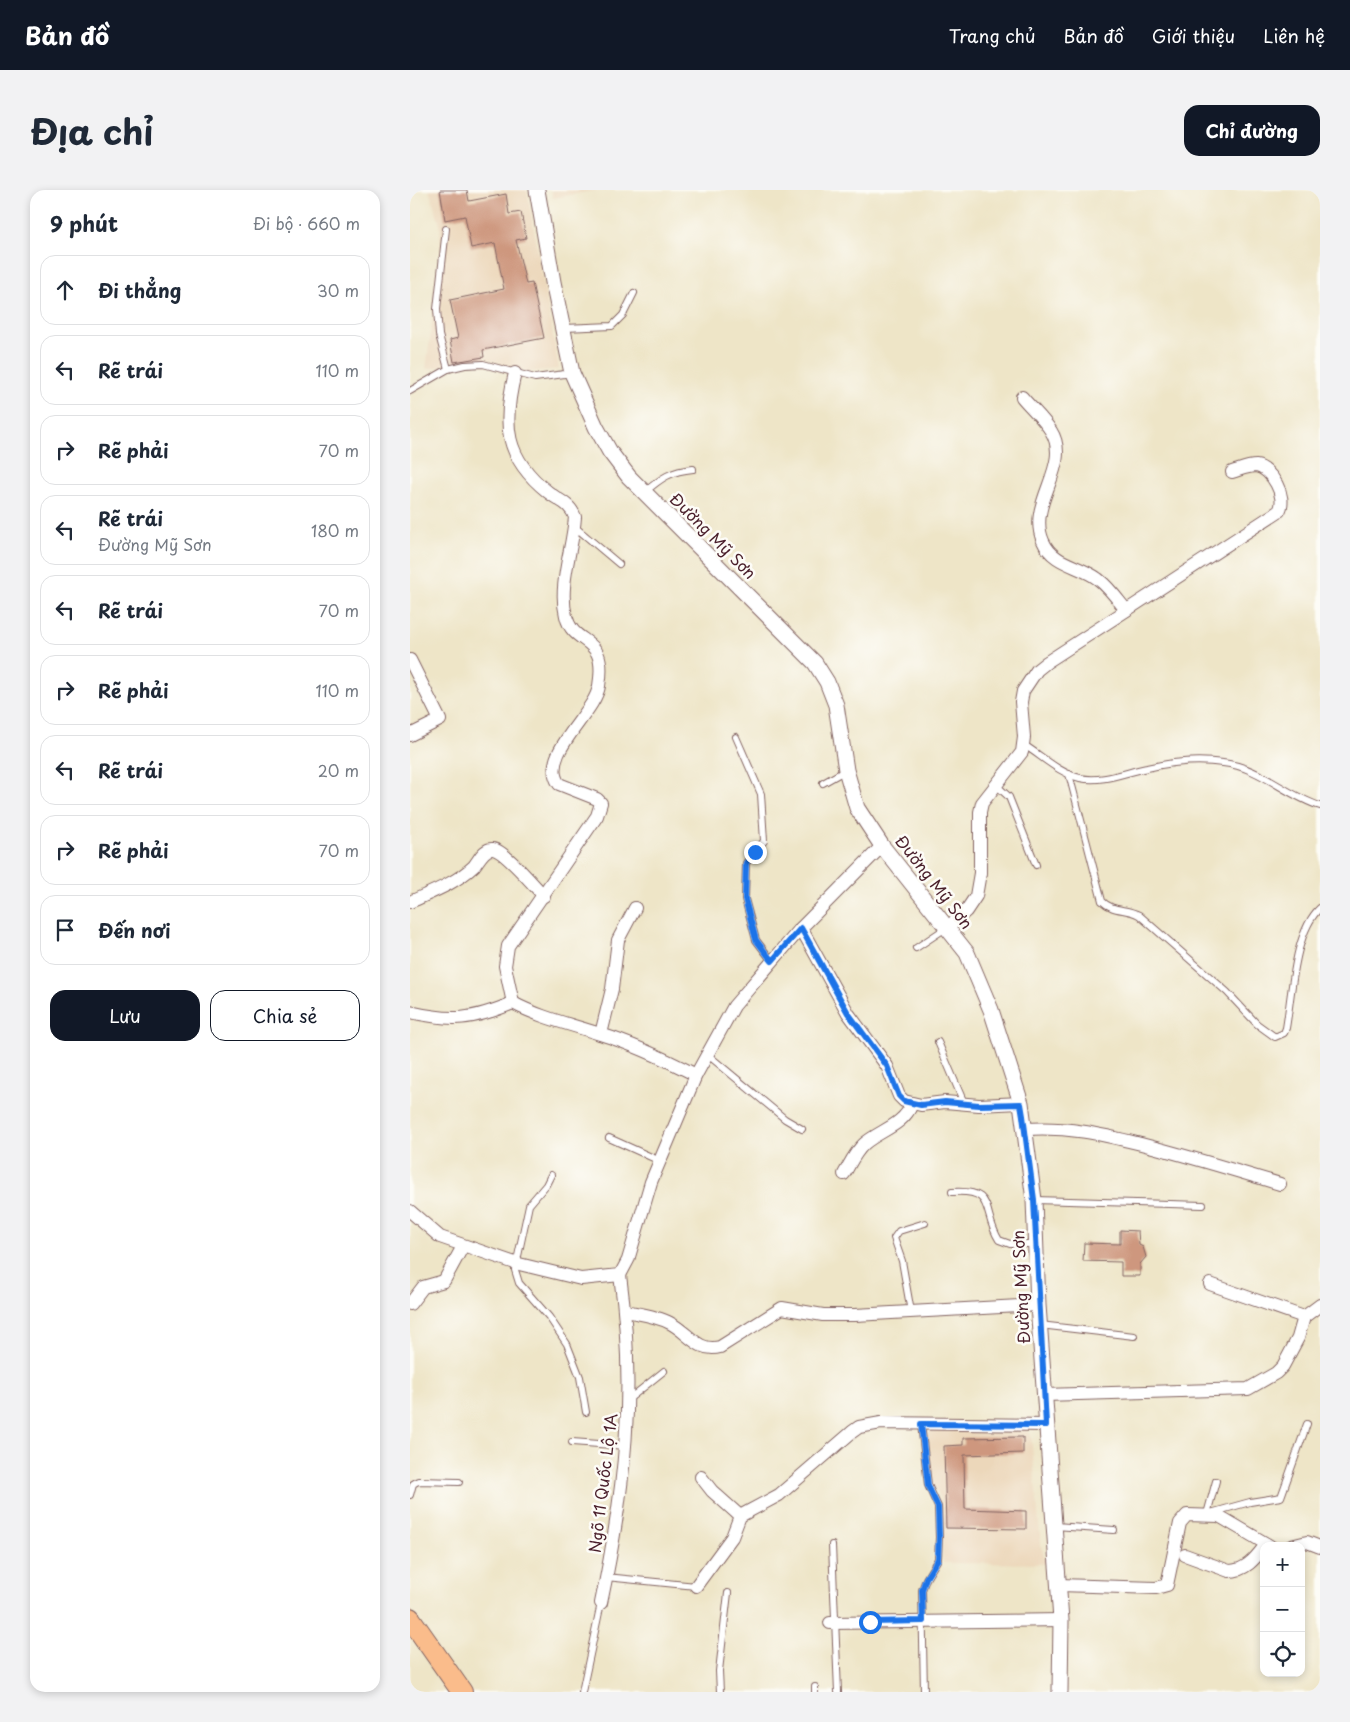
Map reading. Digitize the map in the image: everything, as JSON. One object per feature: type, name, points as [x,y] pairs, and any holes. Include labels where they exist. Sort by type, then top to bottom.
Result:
[{"type":"highway","points":[[410,1618],[462,1692]]},
{"type":"street","name":"Đường Mỹ Sơn","points":[[537,190],[562,328],[572,372],[596,427],[610,452],[645,492],[815,663],[827,682],[836,705],[846,770],[857,808],[882,846],[948,926],[966,953],[980,980],[1021,1104],[1034,1200],[1038,1304],[1061,1620],[1060,1692]]},
{"type":"street","points":[[513,1003],[505,966],[508,946],[598,816],[601,803],[597,799],[559,784],[555,775],[563,743],[596,700],[601,676],[600,654],[595,647],[573,629],[566,616],[565,590],[575,527],[575,517],[572,508],[553,496],[529,475],[517,461],[512,448],[509,396],[515,373]]},
{"type":"street","points":[[1022,397],[1052,432],[1057,447],[1052,479],[1040,507],[1038,521],[1044,544],[1058,559],[1100,580],[1126,610]]},
{"type":"street","points":[[948,926],[966,911],[976,896],[980,873],[980,812],[986,796],[1017,759],[1024,745],[1020,702],[1023,691],[1037,670],[1278,511],[1283,502],[1282,494],[1263,469],[1253,466],[1232,472]]},
{"type":"street","points":[[410,660],[440,720],[410,735]]},
{"type":"street","points":[[410,1211],[440,1237],[515,1263],[581,1279],[620,1275],[628,1260],[646,1197],[696,1075],[734,1006],[801,928],[882,846]]},
{"type":"street","points":[[410,902],[453,882],[475,864],[486,850],[491,849],[496,849],[544,896]]},
{"type":"street","points":[[601,1034],[612,989],[618,940],[635,908]]},
{"type":"street","points":[[801,928],[848,1013],[887,1066],[899,1096],[912,1104],[1021,1104]]},
{"type":"street","points":[[410,1012],[447,1020],[459,1019],[513,1003],[544,1018],[601,1034],[671,1062],[696,1075]]},
{"type":"street","points":[[844,1174],[859,1149],[902,1120],[912,1104]]},
{"type":"street","points":[[1025,1129],[1050,1127],[1089,1132],[1170,1152],[1280,1184]]},
{"type":"street","points":[[410,1304],[423,1287],[444,1281],[463,1246]]},
{"type":"street","name":"Ngõ 11 Quốc Lộ 1A","points":[[601,1603],[614,1542],[626,1446],[629,1399],[625,1311],[620,1275]]},
{"type":"street","points":[[1210,1284],[1304,1317]]},
{"type":"street","points":[[625,1311],[671,1323],[707,1349],[720,1347],[782,1308],[823,1314],[912,1312],[1038,1304]]},
{"type":"street","points":[[1044,1395],[1248,1389],[1276,1374],[1283,1366],[1298,1338],[1304,1317],[1320,1305]]},
{"type":"street","points":[[696,1586],[732,1537],[740,1516],[779,1495],[859,1428],[881,1423],[1046,1425]]},
{"type":"street","points":[[702,1477],[712,1491],[740,1516]]},
{"type":"street","points":[[1059,1584],[1156,1588],[1167,1584],[1182,1518],[1187,1515],[1207,1514],[1229,1521],[1260,1542]]},
{"type":"street","points":[[1305,1542],[1320,1547]]},
{"type":"street","points":[[1185,1555],[1229,1571],[1236,1571],[1251,1563],[1260,1553]]},
{"type":"street","points":[[833,1623],[1061,1620]]},
{"type":"lane","points":[[446,229],[437,309],[439,335],[448,368]]},
{"type":"lane","points":[[562,328],[612,326],[623,315],[634,293]]},
{"type":"lane","points":[[410,391],[448,368],[484,364],[535,378],[572,372]]},
{"type":"lane","points":[[645,492],[674,470],[692,468]]},
{"type":"lane","points":[[575,527],[619,564]]},
{"type":"lane","points":[[736,737],[761,794],[764,841],[746,863],[745,899],[756,940],[772,961]]},
{"type":"lane","points":[[1024,745],[1069,774],[1098,779],[1180,762],[1223,762],[1254,771],[1297,798],[1320,806]]},
{"type":"lane","points":[[823,783],[846,770]]},
{"type":"lane","points":[[1069,774],[1102,901],[1114,909],[1133,912],[1139,915],[1227,992],[1257,1024],[1275,1037],[1284,1033],[1286,1028],[1292,986],[1306,928],[1320,908]]},
{"type":"lane","points":[[995,784],[1009,797],[1036,865]]},
{"type":"lane","points":[[916,948],[948,926]]},
{"type":"lane","points":[[938,1042],[964,1104]]},
{"type":"lane","points":[[708,1055],[785,1119],[802,1129]]},
{"type":"lane","points":[[609,1138],[660,1161]]},
{"type":"lane","points":[[551,1175],[546,1185],[529,1205],[515,1263],[519,1283],[550,1317],[567,1344],[580,1377],[586,1412]]},
{"type":"lane","points":[[952,1192],[975,1192],[983,1198],[999,1240],[1010,1244],[1036,1244]]},
{"type":"lane","points":[[1034,1200],[1203,1205]]},
{"type":"lane","points":[[912,1312],[902,1261],[894,1238],[899,1231],[925,1223]]},
{"type":"lane","points":[[1040,1326],[1134,1336]]},
{"type":"lane","points":[[629,1399],[664,1371]]},
{"type":"lane","points":[[921,1424],[928,1486],[938,1507],[939,1537],[938,1559],[926,1578],[922,1590],[924,1692]]},
{"type":"lane","points":[[1207,1514],[1250,1502],[1281,1498],[1307,1424]]},
{"type":"lane","points":[[572,1442],[626,1446]]},
{"type":"lane","points":[[410,1495],[413,1484],[418,1481],[459,1482]]},
{"type":"lane","points":[[1207,1514],[1216,1481]]},
{"type":"lane","points":[[1055,1526],[1114,1530]]},
{"type":"lane","points":[[832,1545],[833,1623],[838,1692]]},
{"type":"lane","points":[[606,1577],[657,1580],[696,1586]]},
{"type":"lane","points":[[720,1692],[719,1671],[728,1593]]},
{"type":"lane","name":"Ngõ 11 Quốc Lộ 1A","points":[[582,1692],[601,1603]]},
{"type":"shaded area","points":[[429,190],[527,190],[559,369],[528,372],[489,360],[426,369],[441,257],[440,224]]},
{"type":"shaded area","points":[[551,190],[598,190],[553,198]]},
{"type":"shaded area","points":[[1026,1428],[1031,1435],[1041,1546],[1047,1564],[943,1563],[940,1498],[930,1478],[926,1436],[932,1429]]},
{"type":"building","points":[[440,190],[467,190],[469,201],[506,194],[509,214],[521,212],[526,238],[516,240],[526,284],[532,283],[544,338],[483,350],[484,357],[454,362],[450,340],[458,338],[450,300],[504,289],[495,243],[471,248],[465,216],[445,220]]},
{"type":"building","points":[[1120,1230],[1138,1231],[1139,1245],[1143,1247],[1146,1257],[1140,1264],[1140,1276],[1121,1276],[1121,1262],[1083,1261],[1084,1243],[1120,1244]]},
{"type":"building","points":[[1023,1437],[1023,1453],[964,1455],[965,1509],[1026,1511],[1026,1529],[946,1528],[944,1446],[963,1445],[963,1438]]},
{"type":"route","points":[[755,852],[746,863],[745,899],[756,940],[772,961],[801,928],[848,1013],[887,1066],[899,1096],[904,1101],[921,1105],[945,1102],[979,1105],[1021,1104],[1023,1116],[1034,1200],[1038,1304],[1046,1425],[921,1424],[928,1486],[938,1507],[939,1518],[938,1559],[926,1578],[922,1590],[923,1621],[870,1622]]}]
